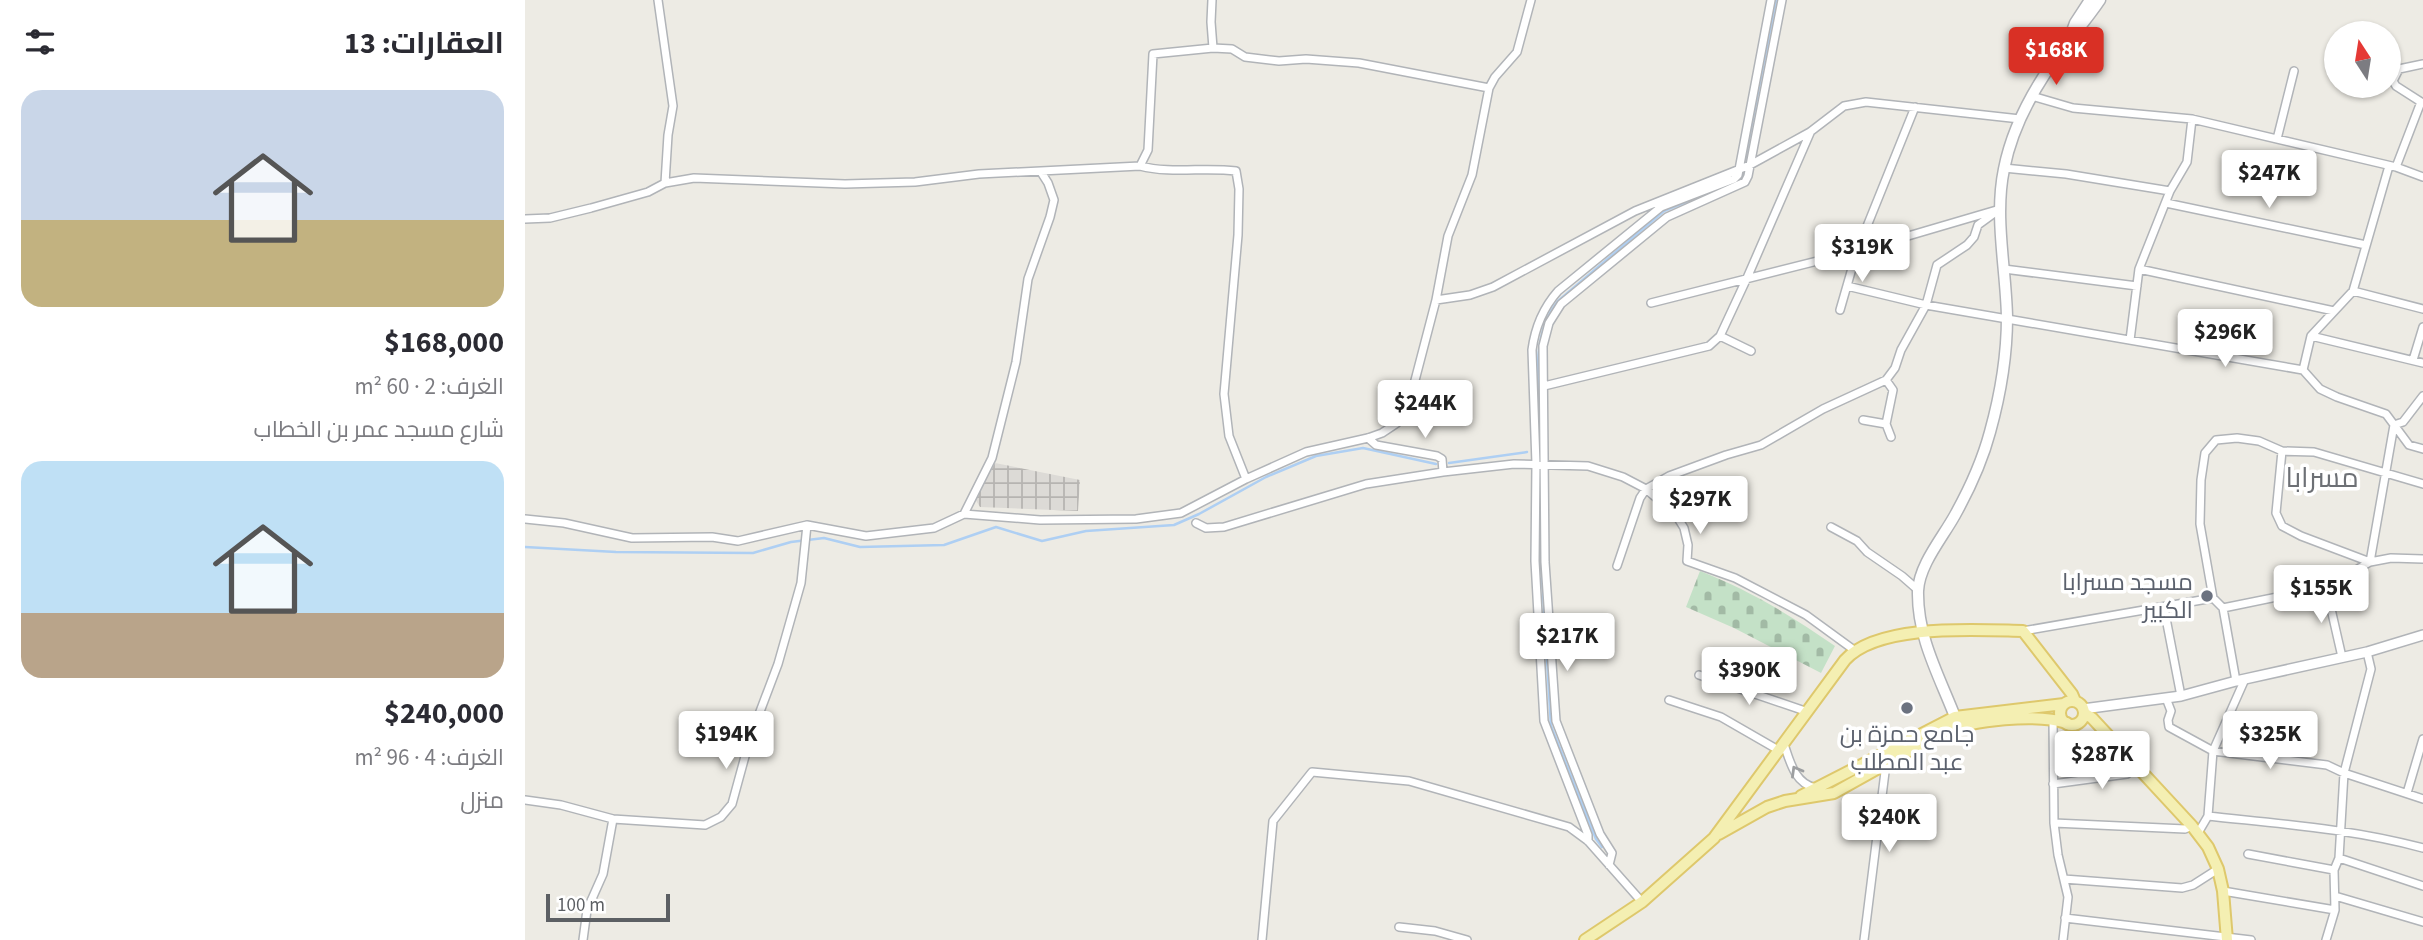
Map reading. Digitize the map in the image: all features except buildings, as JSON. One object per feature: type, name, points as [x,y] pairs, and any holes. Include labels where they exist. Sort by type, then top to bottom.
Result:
[{"type":"main road","points":[[2068,41],[2075,23],[2091,0]]},
{"type":"main road","points":[[1957,722],[1935,672],[1923,632],[1918,590],[1923,573],[1983,460],[1995,415],[2007,319],[2000,209],[2004,168],[2020,119],[2032,96],[2068,41],[2101,0]]},
{"type":"main road","points":[[1714,838],[1854,650],[1867,643],[1923,632],[2023,631],[2077,707],[2092,718],[2137,766],[2208,847],[2218,869],[2223,891],[2227,938]]},
{"type":"main road","points":[[1585,940],[1642,902],[1714,838],[1749,816],[1792,800],[1957,722],[2077,707]]},
{"type":"main road","points":[[1792,800],[1834,793],[1957,722],[2037,718],[2078,723],[2077,707]]},
{"type":"main road","points":[[2067,723],[2061,714],[2077,707]]},
{"type":"street","points":[[658,0],[673,106],[665,183]]},
{"type":"street","points":[[1212,0],[1213,48]]},
{"type":"street","points":[[525,519],[564,523],[632,538],[712,537],[738,541],[807,525],[866,536],[934,528],[964,514],[1040,520],[1136,519],[1181,513],[1245,479],[1320,447],[1382,433],[1397,423],[1413,388],[1436,300],[1448,236],[1472,174],[1489,88],[1517,52],[1531,0]]},
{"type":"street","points":[[1588,841],[1544,721],[1535,561],[1536,464],[1532,349],[1537,327],[1551,299],[1661,207],[1734,179],[1738,175],[1771,0]]},
{"type":"street","points":[[1609,865],[1612,853],[1600,834],[1556,721],[1545,562],[1543,346],[1549,323],[1561,304],[1667,217],[1745,182],[1782,0]]},
{"type":"street","points":[[1140,166],[1148,150],[1153,54],[1213,48],[1232,49],[1245,57],[1279,61],[1359,63],[1489,88]]},
{"type":"street","points":[[2303,370],[2311,336],[2353,291],[2392,167],[2422,102],[2396,86],[2393,81],[2397,71],[2423,64]]},
{"type":"street","points":[[2277,139],[2294,71]]},
{"type":"street","points":[[2032,96],[2073,108],[2192,119],[2392,167],[2423,177]]},
{"type":"street","points":[[1436,300],[1470,295],[1493,287],[1635,211],[1750,165],[1810,132],[1844,106],[1866,102],[2020,119]]},
{"type":"street","points":[[1840,310],[1857,251],[1915,107]]},
{"type":"street","points":[[2130,340],[2139,269],[2170,191],[2187,162],[2192,119]]},
{"type":"street","points":[[1544,386],[1709,345],[1720,336],[1810,132]]},
{"type":"street","points":[[525,219],[549,218],[591,208],[648,192],[665,183],[694,178],[845,184],[915,182],[979,174],[1140,166],[1158,170],[1236,171],[1238,235],[1224,394],[1229,436],[1245,479]]},
{"type":"street","points":[[2004,168],[2066,174],[2170,191]]},
{"type":"street","points":[[964,514],[992,458],[1016,362],[1028,279],[1054,200],[1041,172]]},
{"type":"street","points":[[2166,203],[2366,245]]},
{"type":"street","points":[[1651,303],[1857,251],[2000,209]]},
{"type":"street","points":[[1617,566],[1640,498],[1646,489],[1669,476],[1761,445],[1823,409],[1886,380],[1895,368],[1901,350],[1926,304],[1937,265],[1967,245],[1979,225],[2000,209]]},
{"type":"street","points":[[2004,269],[2137,286]]},
{"type":"street","points":[[2139,269],[2334,311]]},
{"type":"street","points":[[1847,286],[2007,319],[2303,370],[2320,389],[2386,414],[2409,445],[2423,449]]},
{"type":"street","points":[[2353,291],[2423,309]]},
{"type":"street","points":[[2413,360],[2423,327]]},
{"type":"street","points":[[1720,336],[1751,351]]},
{"type":"street","points":[[2311,336],[2423,363]]},
{"type":"street","points":[[1886,380],[1893,390],[1886,424],[1891,437]]},
{"type":"street","points":[[2394,425],[2403,422],[2423,396]]},
{"type":"street","points":[[1863,420],[1886,424]]},
{"type":"street","points":[[2370,562],[2394,425]]},
{"type":"street","points":[[1369,438],[1376,445],[1437,456],[1442,459],[1443,472]]},
{"type":"street","points":[[2054,823],[2195,829],[2209,816],[2213,751],[2240,680],[2223,608],[2213,598],[2200,524],[2205,453],[2215,440],[2237,438],[2259,441],[2282,451],[2314,452],[2423,484]]},
{"type":"street","points":[[2282,451],[2276,513],[2282,526],[2370,562]]},
{"type":"street","points":[[1196,523],[1206,528],[1224,527],[1366,484],[1443,472],[1514,464],[1588,466],[1623,477],[1646,489],[1676,515],[1684,528],[1688,545],[1687,561],[1735,579],[1806,615],[1854,650]]},
{"type":"street","points":[[525,800],[613,819],[705,825],[721,817],[732,804],[750,738],[778,664],[801,583],[807,525]]},
{"type":"street","points":[[1831,527],[1857,541],[1867,552],[1918,590]]},
{"type":"street","points":[[2223,608],[2326,587],[2370,562],[2391,558],[2423,559]]},
{"type":"street","points":[[2326,587],[2343,657]]},
{"type":"street","points":[[2023,631],[2213,598]]},
{"type":"street","points":[[2164,608],[2181,696]]},
{"type":"street","points":[[2077,707],[2181,696],[2367,652],[2423,635]]},
{"type":"street","points":[[2326,940],[2335,911],[2334,870],[2339,858],[2344,773],[2371,670],[2367,652]]},
{"type":"street","points":[[1699,675],[1808,712]]},
{"type":"street","points":[[2166,698],[2171,711],[2169,727],[2213,751],[2327,765],[2423,799]]},
{"type":"street","points":[[1669,700],[1721,717],[1782,748],[1800,779],[1808,787],[1817,788]]},
{"type":"street","points":[[2053,719],[2054,823],[2068,897],[2063,940]]},
{"type":"street","points":[[2407,793],[2423,739]]},
{"type":"street","points":[[1864,940],[1886,764]]},
{"type":"street","points":[[2053,784],[2127,774],[2137,766]]},
{"type":"street","points":[[1262,940],[1273,821],[1312,772],[1409,781],[1569,827],[1588,841],[1642,902]]},
{"type":"street","points":[[2209,816],[2341,831],[2381,837],[2423,848]]},
{"type":"street","points":[[583,940],[587,910],[603,874],[613,819]]},
{"type":"street","points":[[2248,854],[2334,870]]},
{"type":"street","points":[[2339,858],[2423,886]]},
{"type":"street","points":[[2064,879],[2182,888],[2193,885],[2218,869]]},
{"type":"street","points":[[2223,891],[2335,911]]},
{"type":"street","points":[[2335,897],[2423,922]]},
{"type":"street","points":[[2065,918],[2251,940]]},
{"type":"street","points":[[1399,927],[1435,931],[1467,940]]},
{"type":"shaded area","points":[[995,463],[1080,480],[1078,511],[980,507],[975,499]]},
{"type":"green space","points":[[1700,571],[1770,604],[1835,646],[1821,673],[1734,628],[1686,607]]},
{"type":"waterway","points":[[1745,159],[1776,0]]},
{"type":"waterway","points":[[1540,424],[1540,344],[1543,329],[1558,301],[1664,211],[1742,177]]},
{"type":"waterway","points":[[525,547],[616,552],[753,553],[791,542],[824,538],[860,547],[944,545],[996,527],[1042,541],[1086,531],[1174,525],[1266,477],[1316,456],[1363,448],[1436,464]]},
{"type":"waterway","points":[[1449,463],[1527,452]]},
{"type":"waterway","points":[[1541,518],[1551,726],[1596,839],[1602,847]]},
{"type":"place","name":"مسجد مسرابا الكبير","points":[[2207,596]]},
{"type":"place","name":"جامع حمزة بن عبد المطلب","points":[[1907,708]]},
{"type":"district","name":"مسرابا","points":[[2322,477]]}]
